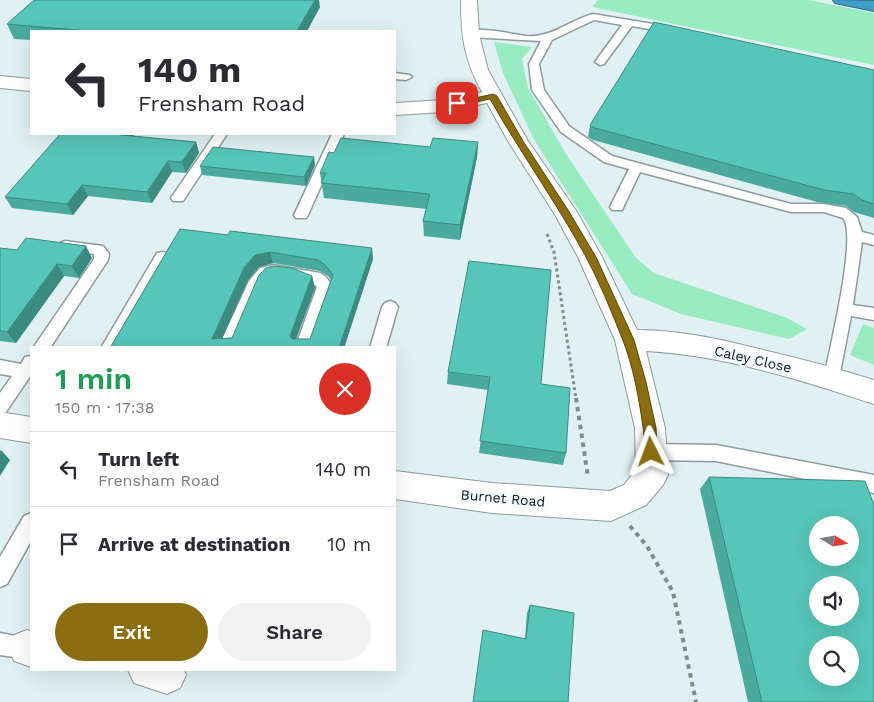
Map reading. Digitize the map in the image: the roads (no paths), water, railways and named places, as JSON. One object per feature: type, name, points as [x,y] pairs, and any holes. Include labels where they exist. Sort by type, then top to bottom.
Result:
[{"type":"highway","points":[[841,0],[874,6]]},
{"type":"street","points":[[469,0],[470,34],[480,70],[518,141],[565,212],[590,257],[629,340],[650,428],[651,452]]},
{"type":"street","points":[[0,82],[30,85]]},
{"type":"street","points":[[396,109],[443,106],[493,96]]},
{"type":"street","name":"Caley Close","points":[[629,340],[682,343],[725,351],[832,378],[874,392]]},
{"type":"street","points":[[0,425],[30,430]]},
{"type":"street","name":"Burnet Road","points":[[396,485],[492,498],[601,505],[635,495],[652,475],[651,452]]},
{"type":"lane","points":[[470,34],[494,34],[528,39],[548,38],[593,17],[678,33]]},
{"type":"lane","points":[[600,62],[629,23]]},
{"type":"lane","points":[[548,38],[534,64],[538,90],[565,129],[608,159],[791,208],[819,207],[844,212],[851,219],[856,235],[855,252],[832,378]]},
{"type":"lane","points":[[178,198],[220,135]]},
{"type":"lane","points":[[301,216],[338,135]]},
{"type":"lane","points":[[617,207],[636,166]]},
{"type":"lane","points":[[856,235],[874,240]]},
{"type":"lane","points":[[42,346],[101,260],[102,254],[98,250],[51,244]]},
{"type":"lane","points":[[110,346],[162,257]]},
{"type":"lane","points":[[227,346],[255,282],[264,273],[273,270],[311,275],[322,280],[325,287],[304,346]]},
{"type":"lane","points":[[379,346],[390,307]]},
{"type":"lane","points":[[844,309],[874,314]]},
{"type":"lane","points":[[0,367],[28,366]]},
{"type":"lane","points":[[0,407],[28,366]]},
{"type":"lane","points":[[651,452],[716,452],[874,484]]},
{"type":"lane","points":[[0,577],[30,524]]}]
